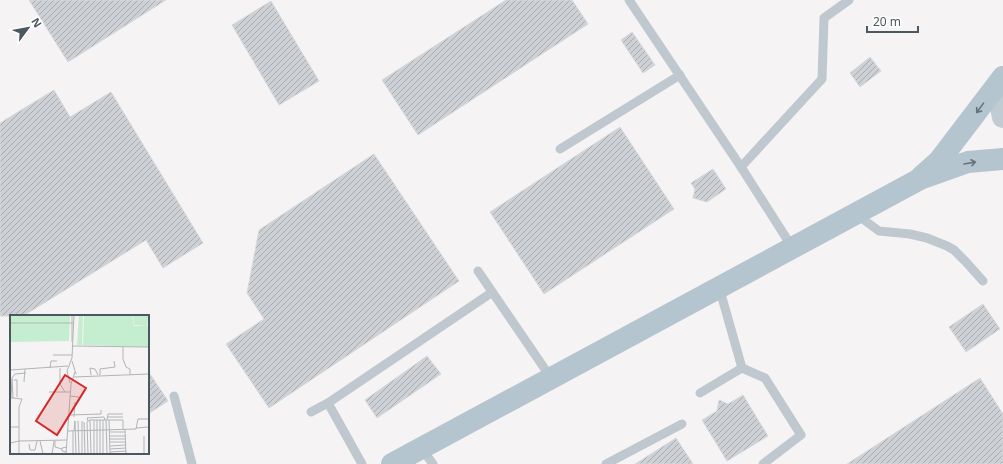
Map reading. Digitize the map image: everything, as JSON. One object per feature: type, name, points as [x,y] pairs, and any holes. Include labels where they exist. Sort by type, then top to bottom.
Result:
[{"type":"main road","points":[[920,179],[939,161],[1003,76]]},
{"type":"main road","points":[[1003,87],[1001,99],[1003,117]]},
{"type":"main road","points":[[392,464],[427,456],[551,378],[920,179],[968,162],[1003,159]]},
{"type":"lane","points":[[629,0],[741,167],[792,247]]},
{"type":"lane","points":[[741,167],[822,79],[824,18],[850,0]]},
{"type":"lane","points":[[560,149],[680,75]]},
{"type":"lane","points":[[855,213],[878,231],[910,234],[927,238],[947,246],[954,250],[983,281]]},
{"type":"lane","points":[[478,271],[491,293],[551,378]]},
{"type":"lane","points":[[719,287],[742,368]]},
{"type":"lane","points":[[311,412],[328,403],[491,293]]},
{"type":"lane","points":[[700,393],[742,368]]},
{"type":"lane","points":[[742,368],[765,378],[801,435],[763,464]]},
{"type":"lane","points":[[174,396],[192,464]]},
{"type":"lane","points":[[328,403],[362,464]]},
{"type":"lane","points":[[606,464],[682,424]]},
{"type":"building","points":[[29,0],[166,0],[68,62]]},
{"type":"building","points":[[506,0],[572,0],[588,24],[418,135],[382,80]]},
{"type":"building","points":[[271,1],[319,81],[279,105],[232,25]]},
{"type":"building","points":[[632,32],[655,65],[643,73],[621,40]]},
{"type":"building","points":[[870,57],[881,71],[860,87],[850,73]]},
{"type":"building","points":[[54,90],[70,117],[111,92],[203,243],[163,268],[146,240],[25,315],[0,316],[0,123]]},
{"type":"building","points":[[620,127],[674,209],[544,294],[490,212]]},
{"type":"building","points":[[374,154],[459,281],[269,408],[226,344],[264,319],[247,293],[259,230]]},
{"type":"building","points":[[713,169],[726,189],[707,202],[693,198],[695,189],[691,183]]},
{"type":"building","points":[[983,304],[1000,329],[966,352],[949,327]]},
{"type":"building","points":[[427,356],[441,374],[377,418],[365,400]]},
{"type":"building","points":[[149,372],[168,401],[149,413]]},
{"type":"building","points":[[980,378],[1003,414],[1003,464],[847,464]]},
{"type":"building","points":[[743,395],[768,436],[727,461],[702,420],[717,411],[719,400],[728,404]]},
{"type":"building","points":[[676,438],[693,464],[635,464]]}]
